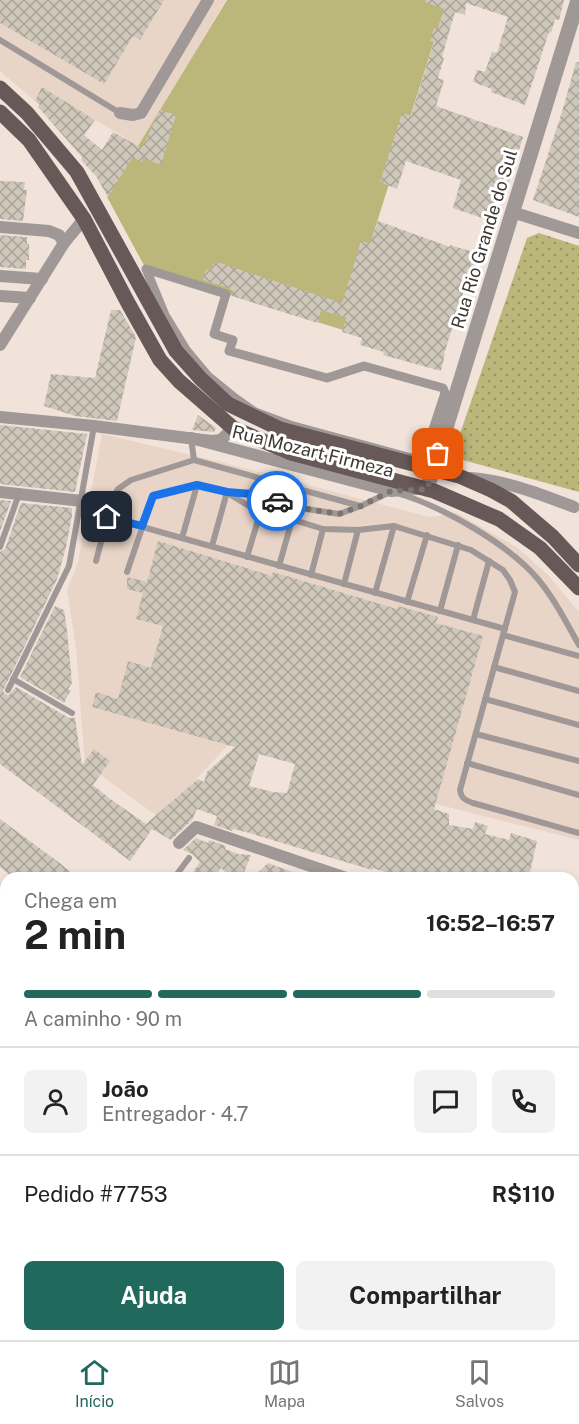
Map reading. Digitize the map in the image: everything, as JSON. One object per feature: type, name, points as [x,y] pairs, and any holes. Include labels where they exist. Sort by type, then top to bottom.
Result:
[{"type":"main road","points":[[0,88],[27,113],[77,171],[176,351],[228,404],[280,429],[459,476],[491,490],[510,501],[553,537],[579,565]]},
{"type":"main road","points":[[0,112],[29,140],[84,219],[160,360],[179,381],[233,428],[291,453],[499,519],[540,548],[579,588]]},
{"type":"street","points":[[120,113],[133,115],[141,113],[208,0]]},
{"type":"street","name":"Rua Rio Grande do Sul","points":[[425,495],[578,0]]},
{"type":"street","points":[[513,212],[579,233]]},
{"type":"street","points":[[0,345],[64,243],[84,219]]},
{"type":"street","points":[[0,227],[49,231],[58,235],[64,243]]},
{"type":"street","points":[[146,269],[226,294],[214,334],[233,340],[229,351],[327,378],[364,366],[443,388],[446,393],[424,457],[419,460],[290,425],[257,412],[208,376],[187,351],[165,315],[146,269]]},
{"type":"street","points":[[0,276],[42,279]]},
{"type":"street","points":[[0,296],[30,298]]},
{"type":"street","name":"Rua Mozart Firmeza","points":[[0,417],[211,441],[221,440],[233,428]]},
{"type":"street","name":"Rua Mozart Firmeza","points":[[191,438],[391,491],[425,495]]},
{"type":"street","points":[[459,476],[487,479],[536,492],[576,507]]},
{"type":"street","points":[[0,492],[82,501]]},
{"type":"street","points":[[510,501],[534,498],[576,507]]},
{"type":"street","points":[[179,843],[196,827],[328,872]]},
{"type":"lane","points":[[0,40],[120,113]]},
{"type":"lane","points":[[8,690],[69,566],[94,426]]},
{"type":"lane","points":[[191,438],[194,460]]},
{"type":"lane","points":[[96,561],[112,497],[118,489],[131,480],[194,460],[361,506]]},
{"type":"lane","points":[[127,572],[153,496],[197,485],[227,492],[252,494],[307,509],[339,514],[391,491]]},
{"type":"lane","points":[[182,538],[197,485]]},
{"type":"lane","points":[[227,492],[249,506],[323,529],[358,530],[394,526],[427,535],[458,545],[503,570],[515,592],[460,790],[464,800],[579,833]]},
{"type":"lane","points":[[212,546],[227,492]]},
{"type":"lane","points":[[0,547],[19,494]]},
{"type":"lane","points":[[425,495],[526,566],[545,588],[579,645]]},
{"type":"lane","points":[[247,557],[261,510]]},
{"type":"lane","points":[[107,517],[473,620],[579,656]]},
{"type":"lane","points":[[279,566],[292,520]]},
{"type":"lane","points":[[375,593],[394,526]]},
{"type":"lane","points":[[311,575],[323,529]]},
{"type":"lane","points":[[344,584],[358,530]]},
{"type":"lane","points":[[407,602],[427,535]]},
{"type":"lane","points":[[440,611],[458,545]]},
{"type":"lane","points":[[473,620],[489,561]]},
{"type":"lane","points":[[494,667],[579,691]]},
{"type":"lane","points":[[13,680],[72,713]]},
{"type":"lane","points":[[485,699],[579,725]]},
{"type":"lane","points":[[476,734],[579,761]]},
{"type":"lane","points":[[468,763],[579,795]]},
{"type":"lane","points":[[178,872],[189,858]]},
{"type":"shaded area","points":[[0,0],[226,0],[139,146],[42,88],[35,101],[0,71]]},
{"type":"shaded area","points":[[227,0],[447,0],[343,330],[146,269],[107,197]]},
{"type":"shaded area","points":[[539,233],[579,246],[579,492],[452,457],[527,238]]},
{"type":"shaded area","points":[[102,434],[221,462],[429,517],[457,513],[518,548],[549,576],[579,612],[579,840],[436,804],[229,744],[160,818],[85,764],[76,649],[67,590],[78,562]]},
{"type":"building","points":[[0,0],[164,0],[140,40],[133,36],[104,84],[0,23]]},
{"type":"building","points":[[426,0],[564,0],[559,20],[555,19],[551,33],[549,32],[525,105],[491,92],[492,89],[473,82],[477,70],[485,72],[492,52],[497,53],[508,17],[466,3],[465,15],[455,12],[442,57],[444,58],[438,78],[444,80],[436,106],[523,137],[505,195],[497,192],[488,220],[453,208],[461,180],[406,161],[397,189],[380,182],[402,113],[411,116],[434,42],[430,41],[434,28],[438,29],[444,9],[425,2]]},
{"type":"building","points":[[576,62],[579,62],[579,217],[533,200]]},
{"type":"building","points":[[42,87],[95,120],[84,135],[102,150],[113,132],[142,148],[160,110],[176,115],[161,165],[143,158],[142,162],[132,158],[108,197],[96,176],[81,160],[83,158],[38,107],[40,105],[35,101]]},
{"type":"building","points":[[0,181],[25,182],[24,190],[27,190],[23,221],[0,219]]},
{"type":"building","points":[[378,221],[450,247],[450,245],[470,251],[468,257],[478,260],[474,279],[468,277],[444,354],[441,371],[383,355],[384,352],[360,345],[362,338],[342,332],[347,318],[321,310],[318,323],[232,296],[229,288],[203,280],[206,269],[211,271],[214,261],[342,303],[361,241],[370,243]]},
{"type":"building","points":[[0,235],[27,237],[29,260],[26,260],[26,269],[0,267]]},
{"type":"building","points":[[111,310],[120,310],[136,337],[117,421],[75,416],[44,406],[51,374],[95,378]]},
{"type":"building","points":[[198,415],[216,428],[214,432],[192,430]]},
{"type":"building","points":[[0,425],[87,434],[75,492],[0,484]]},
{"type":"building","points":[[0,500],[11,501],[0,531]]},
{"type":"building","points":[[21,503],[72,508],[66,547],[57,579],[3,691],[9,695],[16,687],[69,718],[75,718],[82,765],[94,749],[110,761],[93,785],[146,824],[198,779],[204,782],[207,772],[235,747],[92,707],[96,692],[118,699],[128,661],[151,668],[163,626],[136,619],[143,593],[127,589],[127,577],[147,582],[158,541],[272,576],[273,572],[397,609],[398,606],[438,617],[436,623],[483,636],[434,809],[449,814],[449,825],[473,829],[475,822],[488,826],[485,834],[509,840],[511,833],[537,841],[530,872],[385,872],[373,868],[372,870],[246,832],[233,829],[232,831],[214,825],[217,816],[197,809],[192,820],[171,840],[152,829],[130,861],[0,764],[0,552],[5,549]],"holes":[[[259,754],[295,764],[287,793],[249,786]]]},
{"type":"building","points":[[55,606],[64,610],[72,683],[64,703],[20,677]]},
{"type":"building","points":[[0,819],[71,872],[6,872],[0,867]]},
{"type":"building","points":[[196,838],[226,846],[225,849],[238,854],[251,855],[244,872],[226,872],[221,868],[218,872],[193,872],[200,862],[192,854],[183,850]]},
{"type":"building","points":[[268,863],[292,872],[258,872]]},
{"type":"way so far","points":[[277,501],[339,514],[391,491],[427,489],[438,454]]},
{"type":"route","points":[[107,517],[142,526],[153,496],[197,485],[227,492],[252,494],[277,501]]}]
